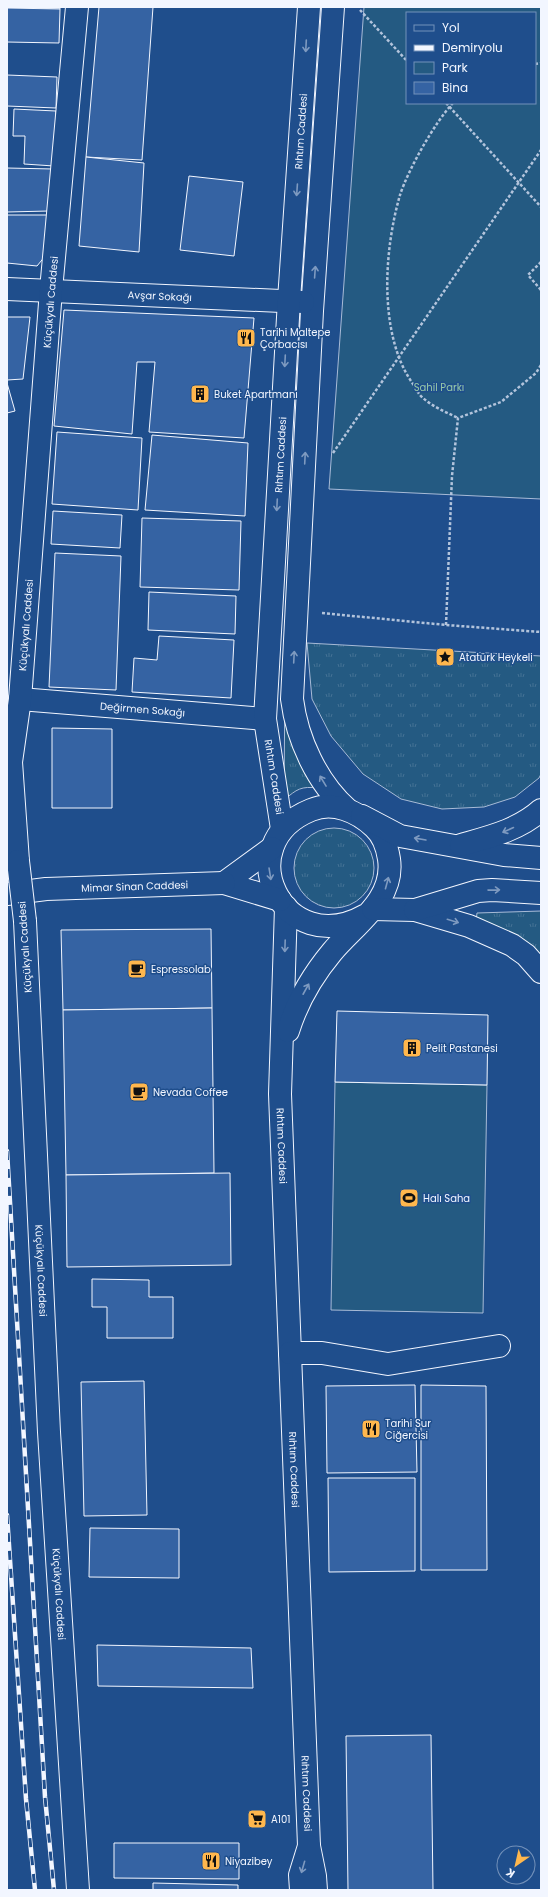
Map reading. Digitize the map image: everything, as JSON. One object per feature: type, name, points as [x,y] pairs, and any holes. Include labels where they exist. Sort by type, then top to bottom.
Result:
[{"type":"main road","name":"Küçükyalı Caddesi","points":[[77,7],[51,290],[20,700],[11,762],[18,861],[25,921],[49,1432],[78,1890]]},
{"type":"main road","name":"Rıhtım Caddesi","points":[[277,838],[265,719],[289,300],[309,7]]},
{"type":"main road","points":[[333,7],[313,303],[292,699],[295,719],[315,768],[337,801],[355,813],[380,833],[388,850],[390,868],[387,886],[379,902],[369,912],[352,923],[336,927],[320,926],[304,921],[283,904],[224,882],[277,838],[297,816],[316,808],[336,806],[355,813],[400,836],[504,855],[541,858]]},
{"type":"main road","name":"Avşar Sokağı","points":[[7,289],[289,300],[313,303]]},
{"type":"main road","points":[[7,655],[20,700]]},
{"type":"main road","name":"Değirmen Sokağı","points":[[20,700],[265,719]]},
{"type":"main road","points":[[458,846],[506,832],[532,818],[541,810]]},
{"type":"main road","points":[[277,838],[268,870],[272,884],[283,904]]},
{"type":"main road","name":"Mimar Sinan Caddesi","points":[[7,894],[46,889],[224,882]]},
{"type":"main road","points":[[369,912],[415,910],[478,891],[492,890],[541,892]]},
{"type":"main road","name":"Rıhtım Caddesi","points":[[283,904],[280,1094],[309,1846],[315,1876],[316,1890]]},
{"type":"main road","points":[[415,910],[469,926],[512,945],[526,955],[541,972]]},
{"type":"main road","name":"Rıhtım Caddesi","points":[[280,1094],[287,1034],[299,1003],[314,977],[332,952],[369,912]]},
{"type":"main road","points":[[290,1353],[322,1353],[388,1364],[499,1346]]},
{"type":"main road","name":"Rıhtım Caddesi","points":[[301,1890],[300,1875],[309,1846]]},
{"type":"path","points":[[357,7],[406,60]]},
{"type":"path","points":[[447,104],[541,207]]},
{"type":"path","points":[[452,104],[417,157],[400,194],[391,237],[388,280],[390,326],[398,359],[422,398],[440,410],[458,418],[501,402],[536,373],[541,365]]},
{"type":"path","points":[[330,457],[541,150]]},
{"type":"path","points":[[541,262],[528,275],[541,290]]},
{"type":"path","points":[[446,625],[452,476],[458,418]]},
{"type":"path","points":[[297,611],[541,632]]},
{"type":"green space","name":"Sahil Parkı","points":[[364,7],[541,7],[541,499],[329,489]]},
{"type":"green space","points":[[307,643],[541,656],[541,774],[539,778],[515,797],[484,807],[442,809],[401,799],[363,774],[331,736],[312,699]]},
{"type":"green space","points":[[285,673],[318,788],[307,787],[300,789],[292,793],[284,800]]},
{"type":"green space","points":[[334,828],[349,831],[362,840],[371,853],[374,868],[371,883],[362,896],[349,905],[334,908],[319,905],[306,896],[297,883],[294,868],[297,853],[306,840],[319,831]]},
{"type":"green space","points":[[541,911],[541,957],[476,921],[477,913]]},
{"type":"green space","name":"Halı Saha","points":[[335,1082],[487,1085],[483,1313],[331,1310]]},
{"type":"building","points":[[7,7],[60,7],[60,9]]},
{"type":"building","points":[[99,7],[153,7],[142,160],[86,157]]},
{"type":"building","points":[[7,8],[60,9],[59,43],[7,42]]},
{"type":"building","points":[[7,75],[57,77],[56,108],[7,106]]},
{"type":"building","points":[[14,109],[56,111],[54,166],[24,164],[25,136],[13,136]]},
{"type":"building","points":[[86,157],[144,163],[139,252],[79,246]]},
{"type":"building","points":[[7,168],[53,169],[49,211],[7,212]]},
{"type":"building","points":[[189,176],[243,182],[234,256],[180,250]]},
{"type":"building","points":[[7,215],[49,215],[46,255],[37,266],[7,263]]},
{"type":"building","name":"Buket Apartmanı","points":[[64,310],[254,318],[244,438],[149,432],[155,362],[137,362],[132,434],[54,426]]},
{"type":"building","points":[[7,317],[30,317],[23,379],[7,380]]},
{"type":"building","points":[[7,383],[15,411],[7,413]]},
{"type":"building","points":[[57,432],[142,438],[138,510],[52,504]]},
{"type":"building","points":[[152,435],[248,443],[245,516],[145,510]]},
{"type":"building","points":[[53,511],[122,515],[120,548],[51,544]]},
{"type":"building","points":[[142,518],[241,521],[239,590],[140,587]]},
{"type":"building","points":[[55,553],[121,556],[116,690],[49,687]]},
{"type":"building","points":[[149,592],[236,596],[235,634],[148,630]]},
{"type":"building","points":[[159,636],[234,640],[231,698],[132,692],[134,658],[157,660]]},
{"type":"building","points":[[52,728],[112,729],[112,808],[52,808]]},
{"type":"building","name":"Espressolab","points":[[211,929],[212,1008],[63,1010],[61,930]]},
{"type":"building","name":"Nevada Coffee","points":[[212,1008],[214,1173],[66,1175],[63,1010]]},
{"type":"building","name":"Pelit Pastanesi","points":[[337,1011],[488,1015],[487,1085],[335,1082]]},
{"type":"building","points":[[230,1173],[231,1265],[67,1267],[66,1175]]},
{"type":"building","points":[[92,1279],[149,1280],[149,1297],[173,1297],[173,1338],[107,1338],[107,1307],[92,1307]]},
{"type":"building","points":[[144,1381],[147,1515],[84,1516],[81,1382]]},
{"type":"building","name":"Tarihi Sur Ciğercisi","points":[[415,1385],[417,1472],[327,1473],[326,1386]]},
{"type":"building","points":[[421,1385],[486,1386],[487,1570],[421,1570]]},
{"type":"building","points":[[328,1478],[415,1478],[415,1571],[329,1572]]},
{"type":"building","points":[[90,1528],[179,1529],[179,1578],[89,1577]]},
{"type":"building","points":[[97,1645],[251,1648],[253,1688],[98,1686]]},
{"type":"building","points":[[431,1735],[433,1890],[348,1890],[346,1736]]},
{"type":"building","points":[[114,1843],[239,1843],[239,1879],[114,1878]]},
{"type":"building","points":[[153,1883],[238,1885],[238,1890],[153,1890]]},
{"type":"railway","points":[[7,1151],[45,1797],[54,1890]]},
{"type":"railway","points":[[7,1515],[26,1799],[35,1890]]},
{"type":"place","name":"Tarihi Maltepe Çorbacısı","points":[[246,338]]},
{"type":"place","name":"Buket Apartmanı","points":[[200,394]]},
{"type":"place","name":"Atatürk Heykeli","points":[[445,657]]},
{"type":"place","name":"Espressolab","points":[[137,969]]},
{"type":"place","name":"Pelit Pastanesi","points":[[412,1048]]},
{"type":"place","name":"Nevada Coffee","points":[[139,1092]]},
{"type":"place","name":"Halı Saha","points":[[409,1198]]},
{"type":"place","name":"Tarihi Sur Ciğercisi","points":[[371,1429]]},
{"type":"place","name":"A101","points":[[257,1819]]},
{"type":"place","name":"Niyazibey","points":[[211,1861]]}]
